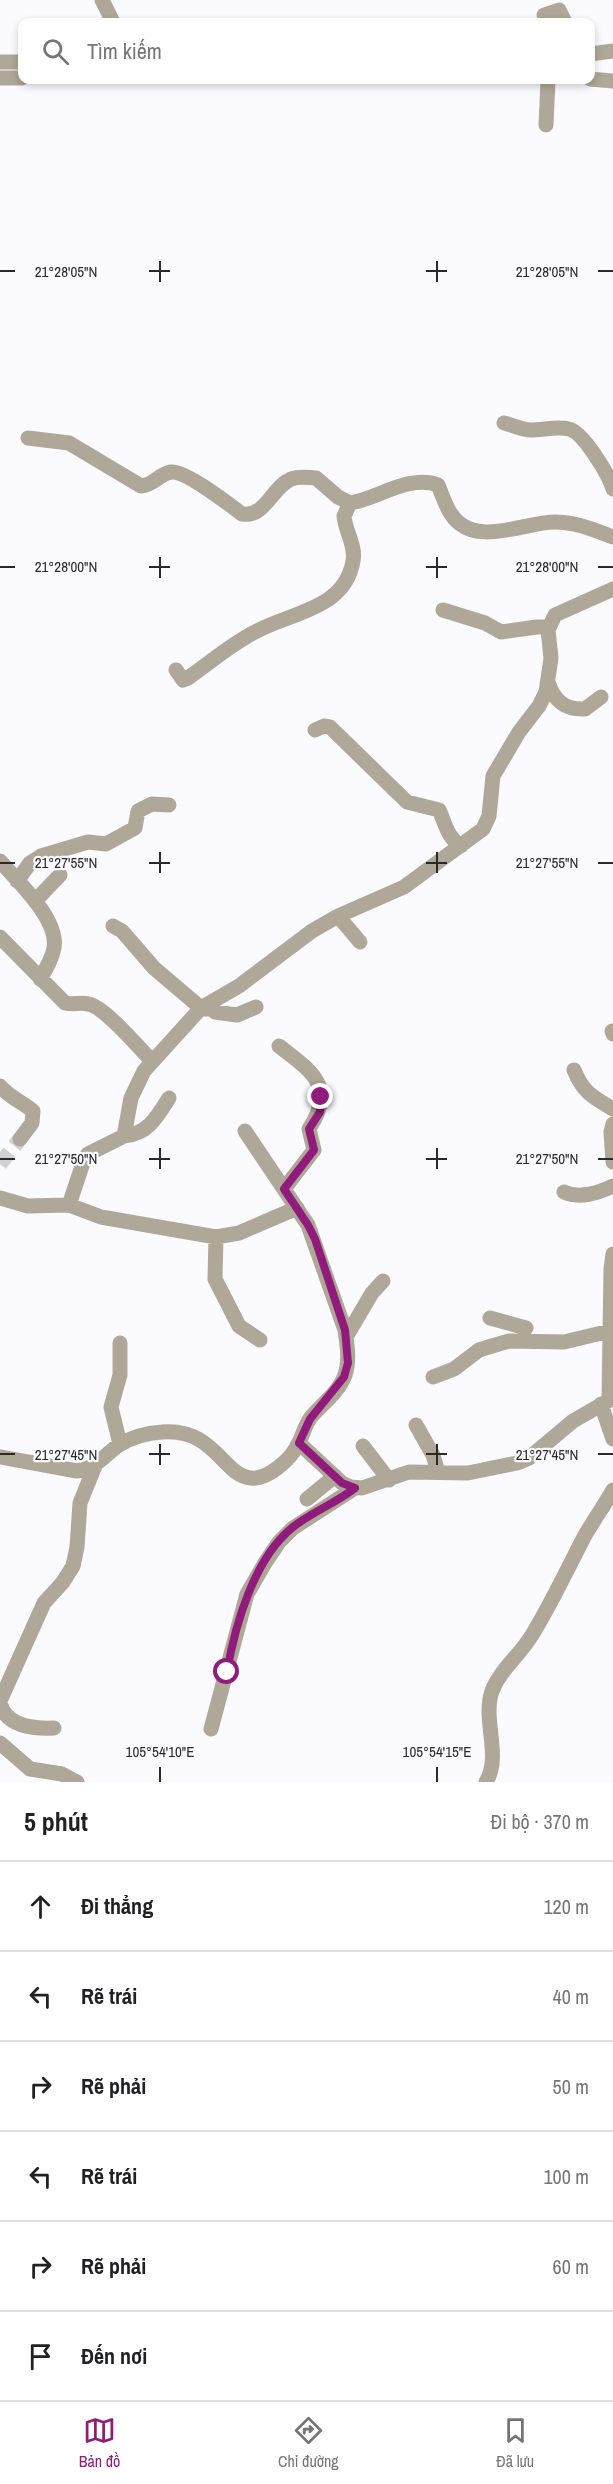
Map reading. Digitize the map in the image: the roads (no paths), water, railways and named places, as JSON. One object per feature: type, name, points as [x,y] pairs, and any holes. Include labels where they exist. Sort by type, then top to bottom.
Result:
[{"type":"street","points":[[102,0],[111,18]]},
{"type":"street","points":[[544,15],[559,10],[563,18]]},
{"type":"street","points":[[595,53],[613,51]]},
{"type":"street","points":[[0,62],[18,62]]},
{"type":"street","points":[[0,78],[18,78]]},
{"type":"street","points":[[595,79],[613,81]]},
{"type":"street","points":[[546,125],[548,84]]},
{"type":"street","points":[[504,423],[528,430],[562,428],[577,432],[602,466],[613,489]]},
{"type":"street","points":[[28,438],[69,442],[141,486],[152,484],[166,474],[177,472],[242,514],[252,515],[257,512],[278,489],[291,479],[316,478],[338,497],[350,503],[403,486],[424,482],[438,485],[451,515],[462,525],[475,530],[505,531],[553,522],[576,524],[613,537]]},
{"type":"street","points":[[176,670],[183,680],[188,678],[237,642],[267,626],[317,607],[338,593],[353,561],[353,546],[344,516],[350,503]]},
{"type":"street","points":[[124,1136],[127,1130],[131,1098],[151,1060],[208,1010],[312,930],[404,887],[483,829],[488,823],[493,776],[519,732],[543,700],[551,658],[549,627],[555,615],[613,589]]},
{"type":"street","points":[[443,610],[485,623],[501,632],[549,627]]},
{"type":"street","points":[[548,682],[554,698],[571,708],[585,709],[601,697]]},
{"type":"street","points":[[315,730],[324,726],[330,727],[407,802],[439,810],[446,831],[461,846]]},
{"type":"street","points":[[17,881],[30,863],[41,856],[88,842],[112,843],[135,828],[138,811],[152,804],[169,805]]},
{"type":"street","points":[[0,861],[46,916],[54,935],[54,947],[50,961],[40,979]]},
{"type":"street","points":[[35,901],[60,874]]},
{"type":"street","points":[[338,916],[360,942]]},
{"type":"street","points":[[112,926],[122,930],[154,968],[208,1010],[237,1015],[256,1007]]},
{"type":"street","points":[[0,937],[65,1003],[90,1004],[97,1007],[151,1060]]},
{"type":"street","points":[[279,1046],[312,1073],[321,1097],[320,1112],[309,1129],[314,1150],[284,1189]]},
{"type":"street","points":[[574,1070],[586,1092],[613,1108]]},
{"type":"street","points":[[0,1086],[7,1094],[33,1111],[32,1123],[20,1139]]},
{"type":"street","points":[[69,1205],[88,1154],[124,1136],[141,1133],[148,1128],[169,1098]]},
{"type":"street","points":[[613,1124],[611,1132],[613,1162]]},
{"type":"street","points":[[0,1457],[77,1471],[87,1470],[95,1466],[120,1444],[140,1435],[164,1431],[187,1433],[206,1442],[240,1475],[249,1479],[271,1473],[294,1451],[310,1419],[344,1377],[348,1363],[346,1336],[315,1239],[245,1131]]},
{"type":"street","points":[[564,1192],[574,1195],[585,1194],[601,1192],[613,1186]]},
{"type":"street","points":[[0,1198],[28,1206],[69,1205],[101,1217],[216,1237],[239,1233],[297,1208]]},
{"type":"street","points":[[216,1237],[215,1279],[239,1326],[260,1340]]},
{"type":"street","points":[[613,1254],[607,1400],[613,1439]]},
{"type":"street","points":[[346,1336],[372,1293],[383,1281]]},
{"type":"street","points":[[490,1318],[530,1330],[551,1343]]},
{"type":"street","points":[[433,1377],[454,1369],[479,1350],[509,1341],[551,1343],[571,1341],[610,1331]]},
{"type":"street","points":[[120,1343],[120,1375],[111,1407],[120,1444]]},
{"type":"street","points":[[299,1443],[342,1483],[355,1488],[372,1486],[410,1472],[468,1473],[517,1463],[529,1458],[573,1421],[607,1400]]},
{"type":"street","points":[[416,1425],[433,1455],[438,1472]]},
{"type":"street","points":[[363,1446],[389,1480]]},
{"type":"street","points":[[54,1728],[24,1726],[9,1718],[0,1702],[44,1603],[63,1582],[73,1566],[77,1547],[80,1503],[95,1466]]},
{"type":"street","points":[[307,1499],[335,1476]]},
{"type":"street","points":[[211,1728],[247,1594],[265,1563],[292,1527],[355,1488]]},
{"type":"street","points":[[486,1782],[491,1775],[492,1763],[489,1716],[493,1689],[498,1678],[532,1635],[585,1535],[613,1490]]},
{"type":"street","points":[[0,1743],[30,1769],[62,1774],[77,1782]]},
{"type":"tunnel","points":[[0,1164],[20,1139]]}]
